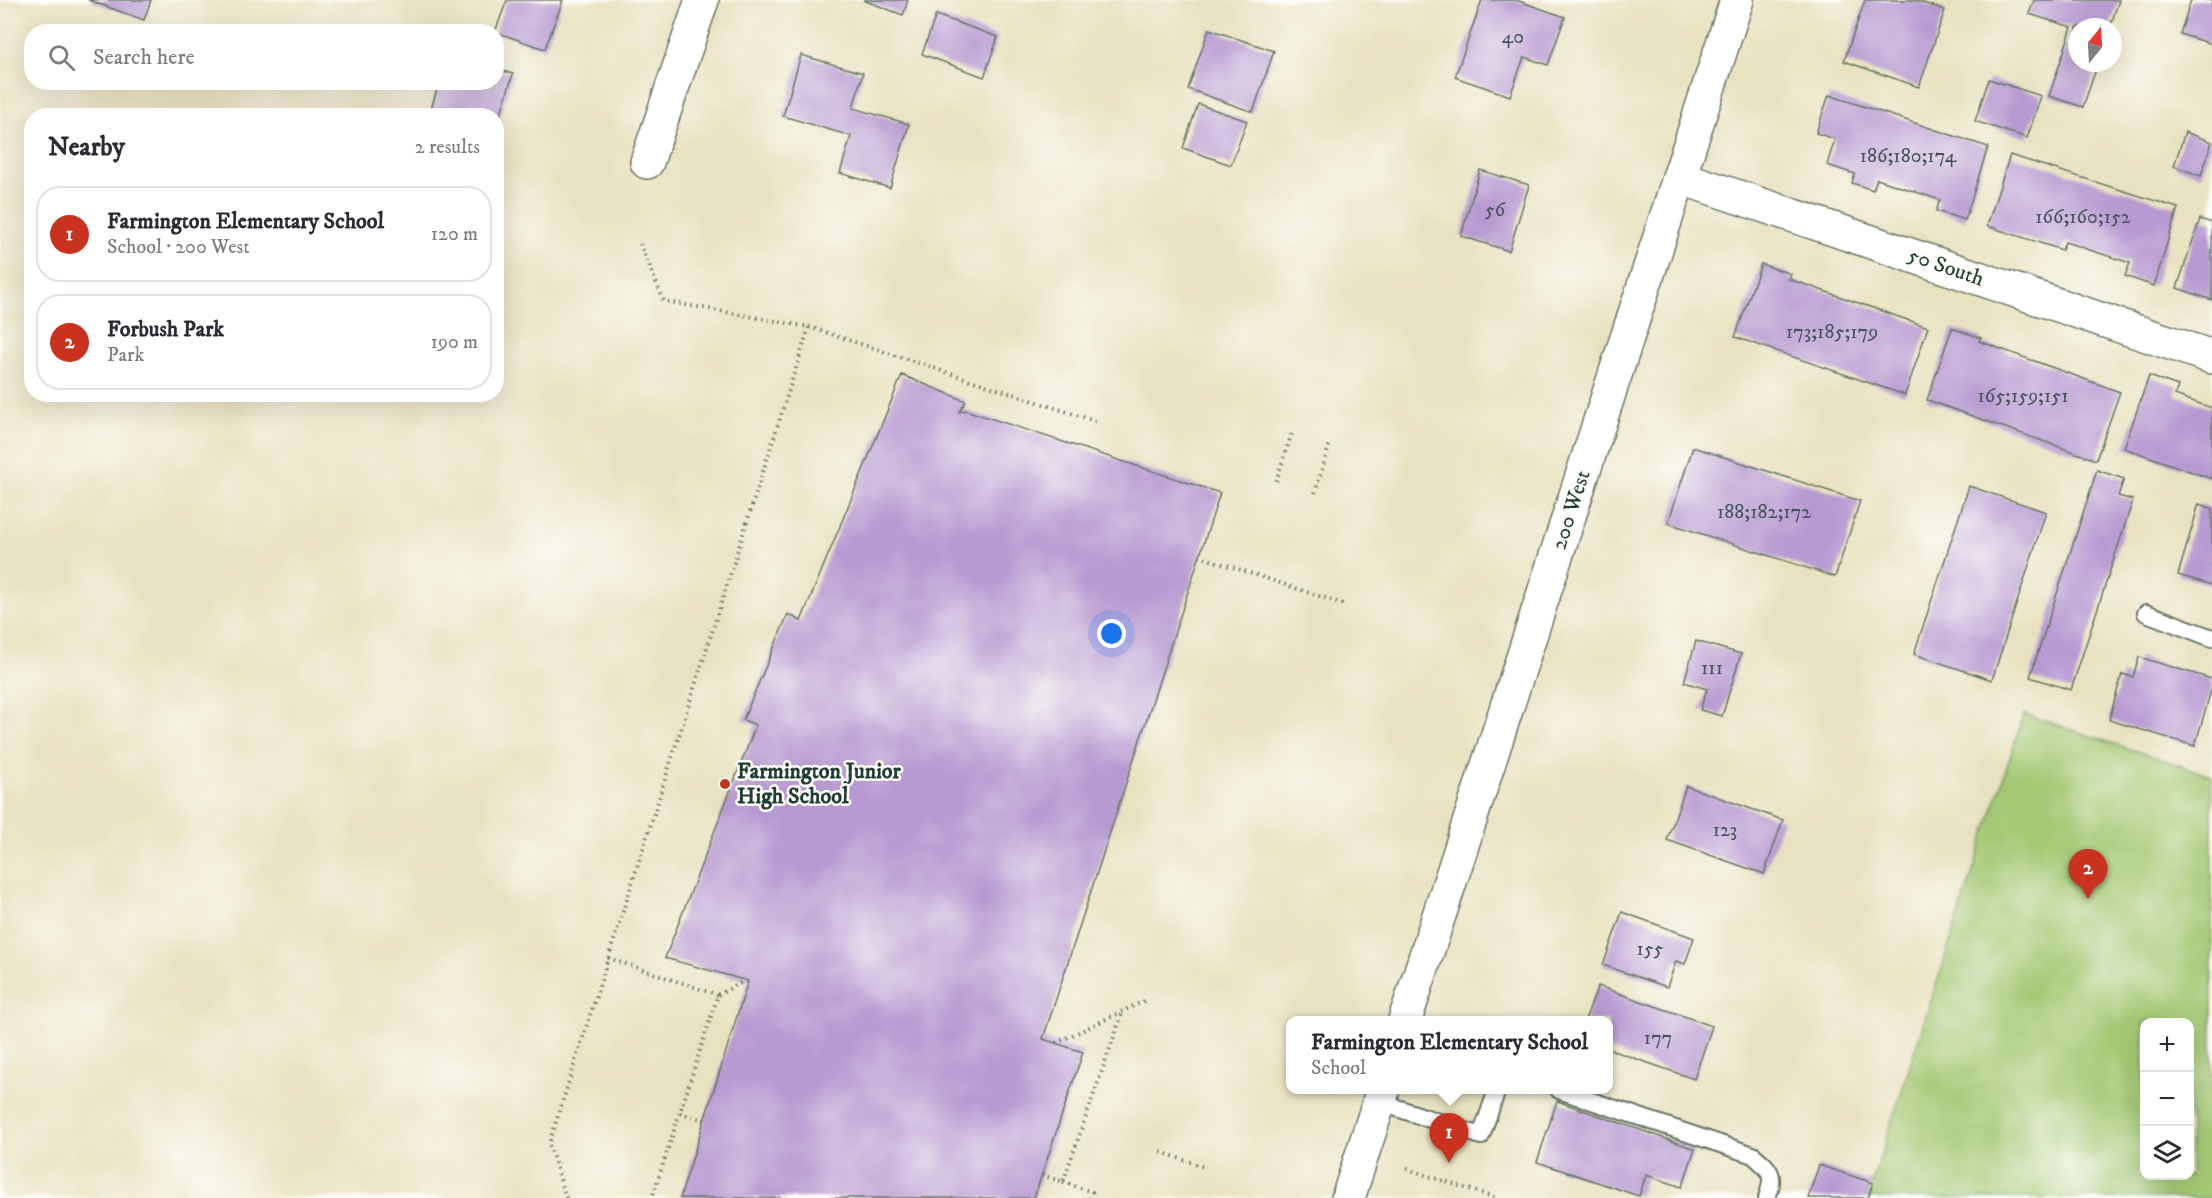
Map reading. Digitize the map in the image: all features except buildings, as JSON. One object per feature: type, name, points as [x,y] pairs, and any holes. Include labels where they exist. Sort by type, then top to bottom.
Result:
[{"type":"main road","points":[[647,162],[702,0]]},
{"type":"main road","name":"200 West","points":[[1406,1016],[1737,0]]},
{"type":"main road","name":"50 South","points":[[1679,177],[2212,357]]},
{"type":"main road","points":[[1348,1198],[1381,1096]]},
{"type":"lane","points":[[2146,613],[2212,638]]},
{"type":"lane","points":[[1381,1096],[1481,1136],[1495,1094]]},
{"type":"lane","points":[[1574,1094],[1753,1155],[1770,1169],[1773,1181],[1767,1198]]},
{"type":"path","points":[[640,244],[664,301],[809,327],[1095,421]]},
{"type":"path","points":[[566,1198],[549,1144],[809,327]]},
{"type":"path","points":[[1276,481],[1293,430]]},
{"type":"path","points":[[1315,493],[1330,443]]},
{"type":"path","points":[[1200,556],[1346,605]]},
{"type":"path","points":[[608,958],[718,995]]},
{"type":"path","points":[[652,1198],[718,995],[744,981]]},
{"type":"path","points":[[1056,1043],[1144,1001]]},
{"type":"path","points":[[1063,1182],[1123,1011]]},
{"type":"path","points":[[680,1113],[705,1120]]},
{"type":"path","points":[[1161,1152],[1204,1167]]},
{"type":"path","points":[[1407,1169],[1496,1198]]},
{"type":"path","points":[[1042,1175],[1092,1192],[1090,1198]]},
{"type":"green space","points":[[2024,714],[2212,776],[2212,1198],[1867,1198]]},
{"type":"place","name":"Farmington Junior High School","points":[[725,784]]},
{"type":"place","name":"Forbush Park","points":[[2088,899]]},
{"type":"place","name":"Farmington Elementary School","points":[[1449,1163]]}]
